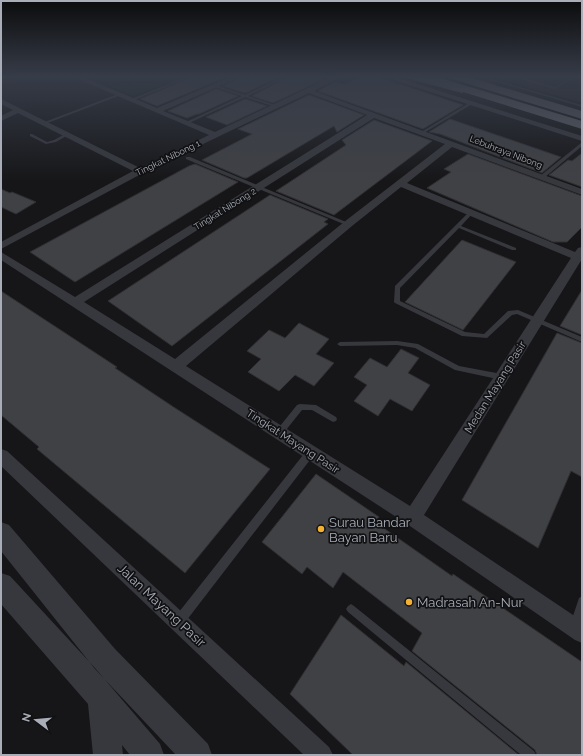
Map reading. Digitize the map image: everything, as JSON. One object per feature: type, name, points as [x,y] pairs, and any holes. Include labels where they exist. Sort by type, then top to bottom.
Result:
[{"type":"highway","points":[[525,111],[582,125]]},
{"type":"highway","points":[[557,111],[582,119]]},
{"type":"main road","points":[[570,111],[582,115]]},
{"type":"street","points":[[1,119],[16,111]]},
{"type":"street","points":[[21,111],[140,171]]},
{"type":"street","points":[[159,111],[215,135]]},
{"type":"street","name":"Tingkat Nibong 1","points":[[1,246],[140,171],[266,111]]},
{"type":"street","name":"Lebuhraya Nibong","points":[[363,111],[423,132],[582,192]]},
{"type":"street","points":[[506,111],[582,139]]},
{"type":"street","name":"Tingkat Nibong 2","points":[[76,302],[260,188],[373,115]]},
{"type":"street","points":[[176,366],[348,224],[452,143]]},
{"type":"street","name":"Medan Mayang Pasir","points":[[400,183],[471,213],[580,253],[413,518]]},
{"type":"street","name":"Tingkat Mayang Pasir","points":[[1,255],[413,518],[578,630]]},
{"type":"street","name":"Jalan Mayang Pasir","points":[[1,456],[321,755]]},
{"type":"street","points":[[1,534],[105,659],[188,751]]},
{"type":"street","points":[[1,585],[102,698],[149,755]]},
{"type":"street","points":[[102,698],[108,755]]},
{"type":"lane","points":[[44,123],[75,111]]},
{"type":"lane","points":[[186,123],[212,111]]},
{"type":"lane","points":[[423,132],[452,111]]},
{"type":"lane","points":[[31,135],[46,143],[66,135]]},
{"type":"lane","points":[[542,177],[582,144]]},
{"type":"lane","points":[[188,158],[348,224]]},
{"type":"lane","points":[[471,213],[397,287],[397,302],[464,334],[485,336],[510,313],[518,312],[582,340]]},
{"type":"lane","points":[[458,226],[514,249]]},
{"type":"lane","points":[[340,344],[396,343],[416,346],[458,368],[502,377]]},
{"type":"lane","points":[[279,432],[300,407],[313,407],[333,419]]},
{"type":"lane","points":[[179,621],[310,452]]},
{"type":"lane","points":[[578,630],[582,601]]},
{"type":"lane","points":[[351,609],[530,755]]},
{"type":"building","points":[[169,111],[205,111],[187,118]]},
{"type":"building","points":[[218,111],[256,111],[227,125],[206,117]]},
{"type":"building","points":[[275,111],[354,111],[364,115],[337,132],[334,126],[247,178],[202,160],[252,134],[238,129]]},
{"type":"building","points":[[374,111],[453,111],[423,129]]},
{"type":"building","points":[[450,119],[561,157],[542,173],[440,134],[429,132]]},
{"type":"building","points":[[374,120],[432,141],[334,215],[276,191],[346,145],[342,140]]},
{"type":"building","points":[[582,153],[582,187],[549,175],[568,160],[572,161]]},
{"type":"building","points":[[468,154],[582,196],[582,227],[567,242],[553,242],[427,188],[451,172],[444,169]]},
{"type":"building","points":[[195,164],[238,182],[75,282],[30,252],[189,166]]},
{"type":"building","points":[[1,189],[36,202],[16,214],[1,207]]},
{"type":"building","points":[[270,195],[328,219],[324,222],[328,224],[172,346],[108,301]]},
{"type":"building","points":[[462,240],[516,262],[463,330],[405,302]]},
{"type":"building","points":[[582,290],[582,335],[560,326]]},
{"type":"building","points":[[1,291],[117,367],[115,368],[172,406],[270,469],[185,573],[37,449],[39,447],[1,415]]},
{"type":"building","points":[[299,323],[329,339],[316,354],[334,363],[314,386],[295,375],[279,391],[248,372],[261,359],[247,351],[269,330],[285,338]]},
{"type":"building","points":[[557,333],[582,343],[582,477],[571,471],[538,548],[462,500]]},
{"type":"building","points":[[401,349],[419,358],[408,373],[430,385],[412,411],[390,399],[378,416],[354,401],[367,385],[354,377],[370,358],[387,367]]},
{"type":"building","points":[[316,474],[379,517],[375,522],[452,576],[453,574],[582,662],[582,755],[537,755],[535,750],[412,651],[422,633],[343,572],[333,588],[307,567],[302,574],[262,542]]},
{"type":"building","points":[[341,615],[404,666],[406,662],[519,755],[353,755],[290,694]]},
{"type":"place","name":"Surau Bandar Bayan Baru","points":[[321,529]]},
{"type":"place","name":"Madrasah An-Nur","points":[[409,602]]}]
